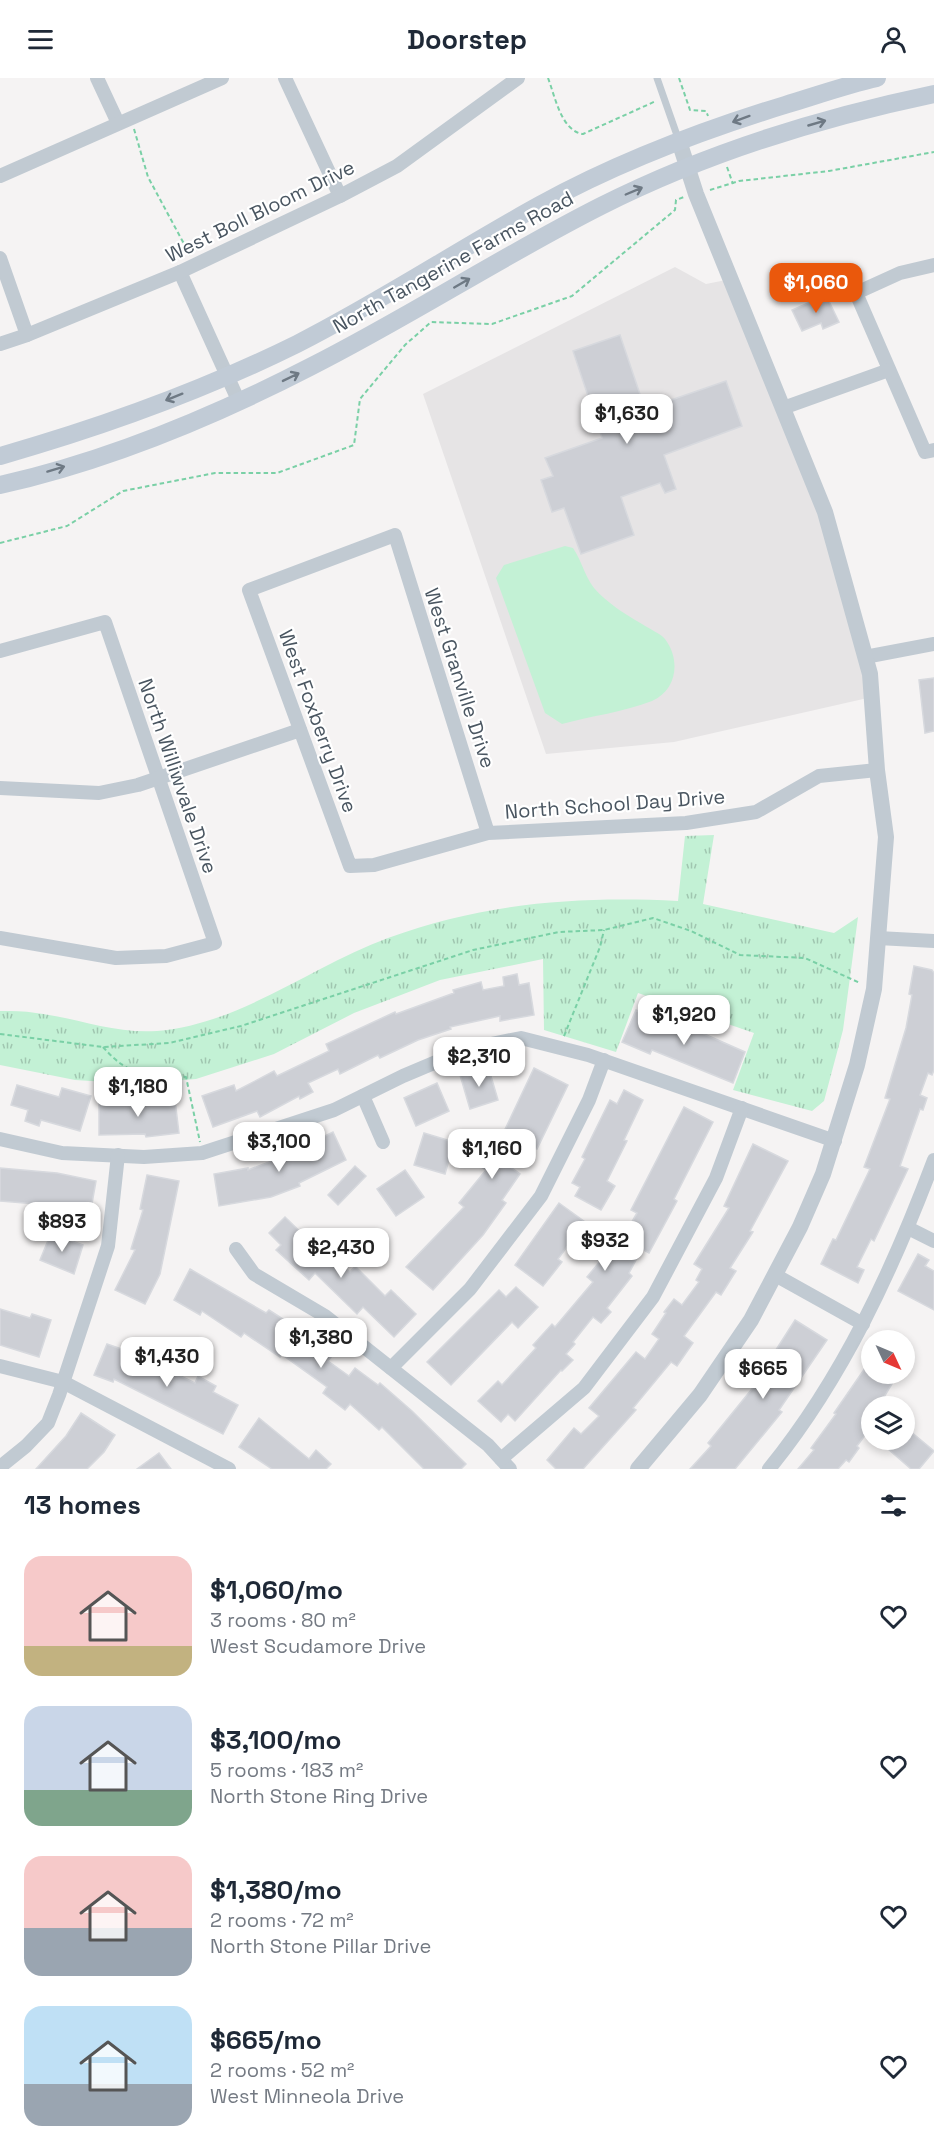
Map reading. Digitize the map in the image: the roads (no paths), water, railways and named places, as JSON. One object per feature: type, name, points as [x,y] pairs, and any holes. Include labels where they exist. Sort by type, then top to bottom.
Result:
[{"type":"main road","name":"North Tangerine Farms Road","points":[[0,456],[79,434],[228,375],[296,344],[373,303],[541,204],[654,149],[751,116],[877,78]]},
{"type":"main road","name":"North Tangerine Farms Road","points":[[0,485],[87,460],[239,402],[311,367],[602,205],[760,139],[868,108],[934,94]]},
{"type":"street","points":[[97,78],[124,121]]},
{"type":"street","points":[[0,176],[222,78]]},
{"type":"street","points":[[285,78],[340,196]]},
{"type":"street","name":"West Boll Bloom Drive","points":[[0,344],[180,272],[340,196],[397,166],[518,78]]},
{"type":"street","points":[[638,1469],[700,1395],[751,1320],[800,1227],[835,1141],[874,989],[886,837],[870,674],[825,512],[696,194],[679,141]]},
{"type":"street","points":[[0,258],[27,335]]},
{"type":"street","points":[[929,451],[889,370],[856,293],[900,273],[934,265]]},
{"type":"street","points":[[180,272],[239,402]]},
{"type":"street","points":[[783,408],[889,370]]},
{"type":"street","name":"West Foxberry Drive","points":[[350,866],[249,590],[395,535]]},
{"type":"street","name":"West Granville Drive","points":[[395,535],[488,833]]},
{"type":"street","name":"North Williwvale Drive","points":[[0,651],[105,622],[215,943],[166,956],[116,958],[0,938]]},
{"type":"street","points":[[865,657],[934,644]]},
{"type":"street","points":[[0,788],[99,793],[159,778],[300,730]]},
{"type":"street","name":"North School Day Drive","points":[[350,866],[374,865],[488,833],[686,823],[756,812],[819,776],[878,770]]},
{"type":"street","points":[[878,938],[934,941]]},
{"type":"street","points":[[0,1139],[62,1153],[118,1155],[202,1153],[324,1114],[403,1076],[467,1049],[521,1038],[604,1060],[835,1141]]},
{"type":"street","points":[[391,1368],[470,1289],[541,1196],[589,1100],[604,1060]]},
{"type":"street","points":[[363,1096],[383,1142]]},
{"type":"street","points":[[236,1249],[254,1274],[325,1316],[488,1445],[506,1464],[584,1388],[653,1297],[716,1178],[742,1108]]},
{"type":"street","points":[[0,1467],[26,1446],[48,1423],[108,1246],[118,1155]]},
{"type":"street","points":[[768,1469],[819,1397],[863,1324],[908,1228],[934,1160]]},
{"type":"street","points":[[908,1228],[934,1241]]},
{"type":"street","points":[[775,1275],[863,1324]]},
{"type":"street","points":[[0,1366],[63,1382],[229,1469]]},
{"type":"lane","points":[[657,78],[679,141]]}]
